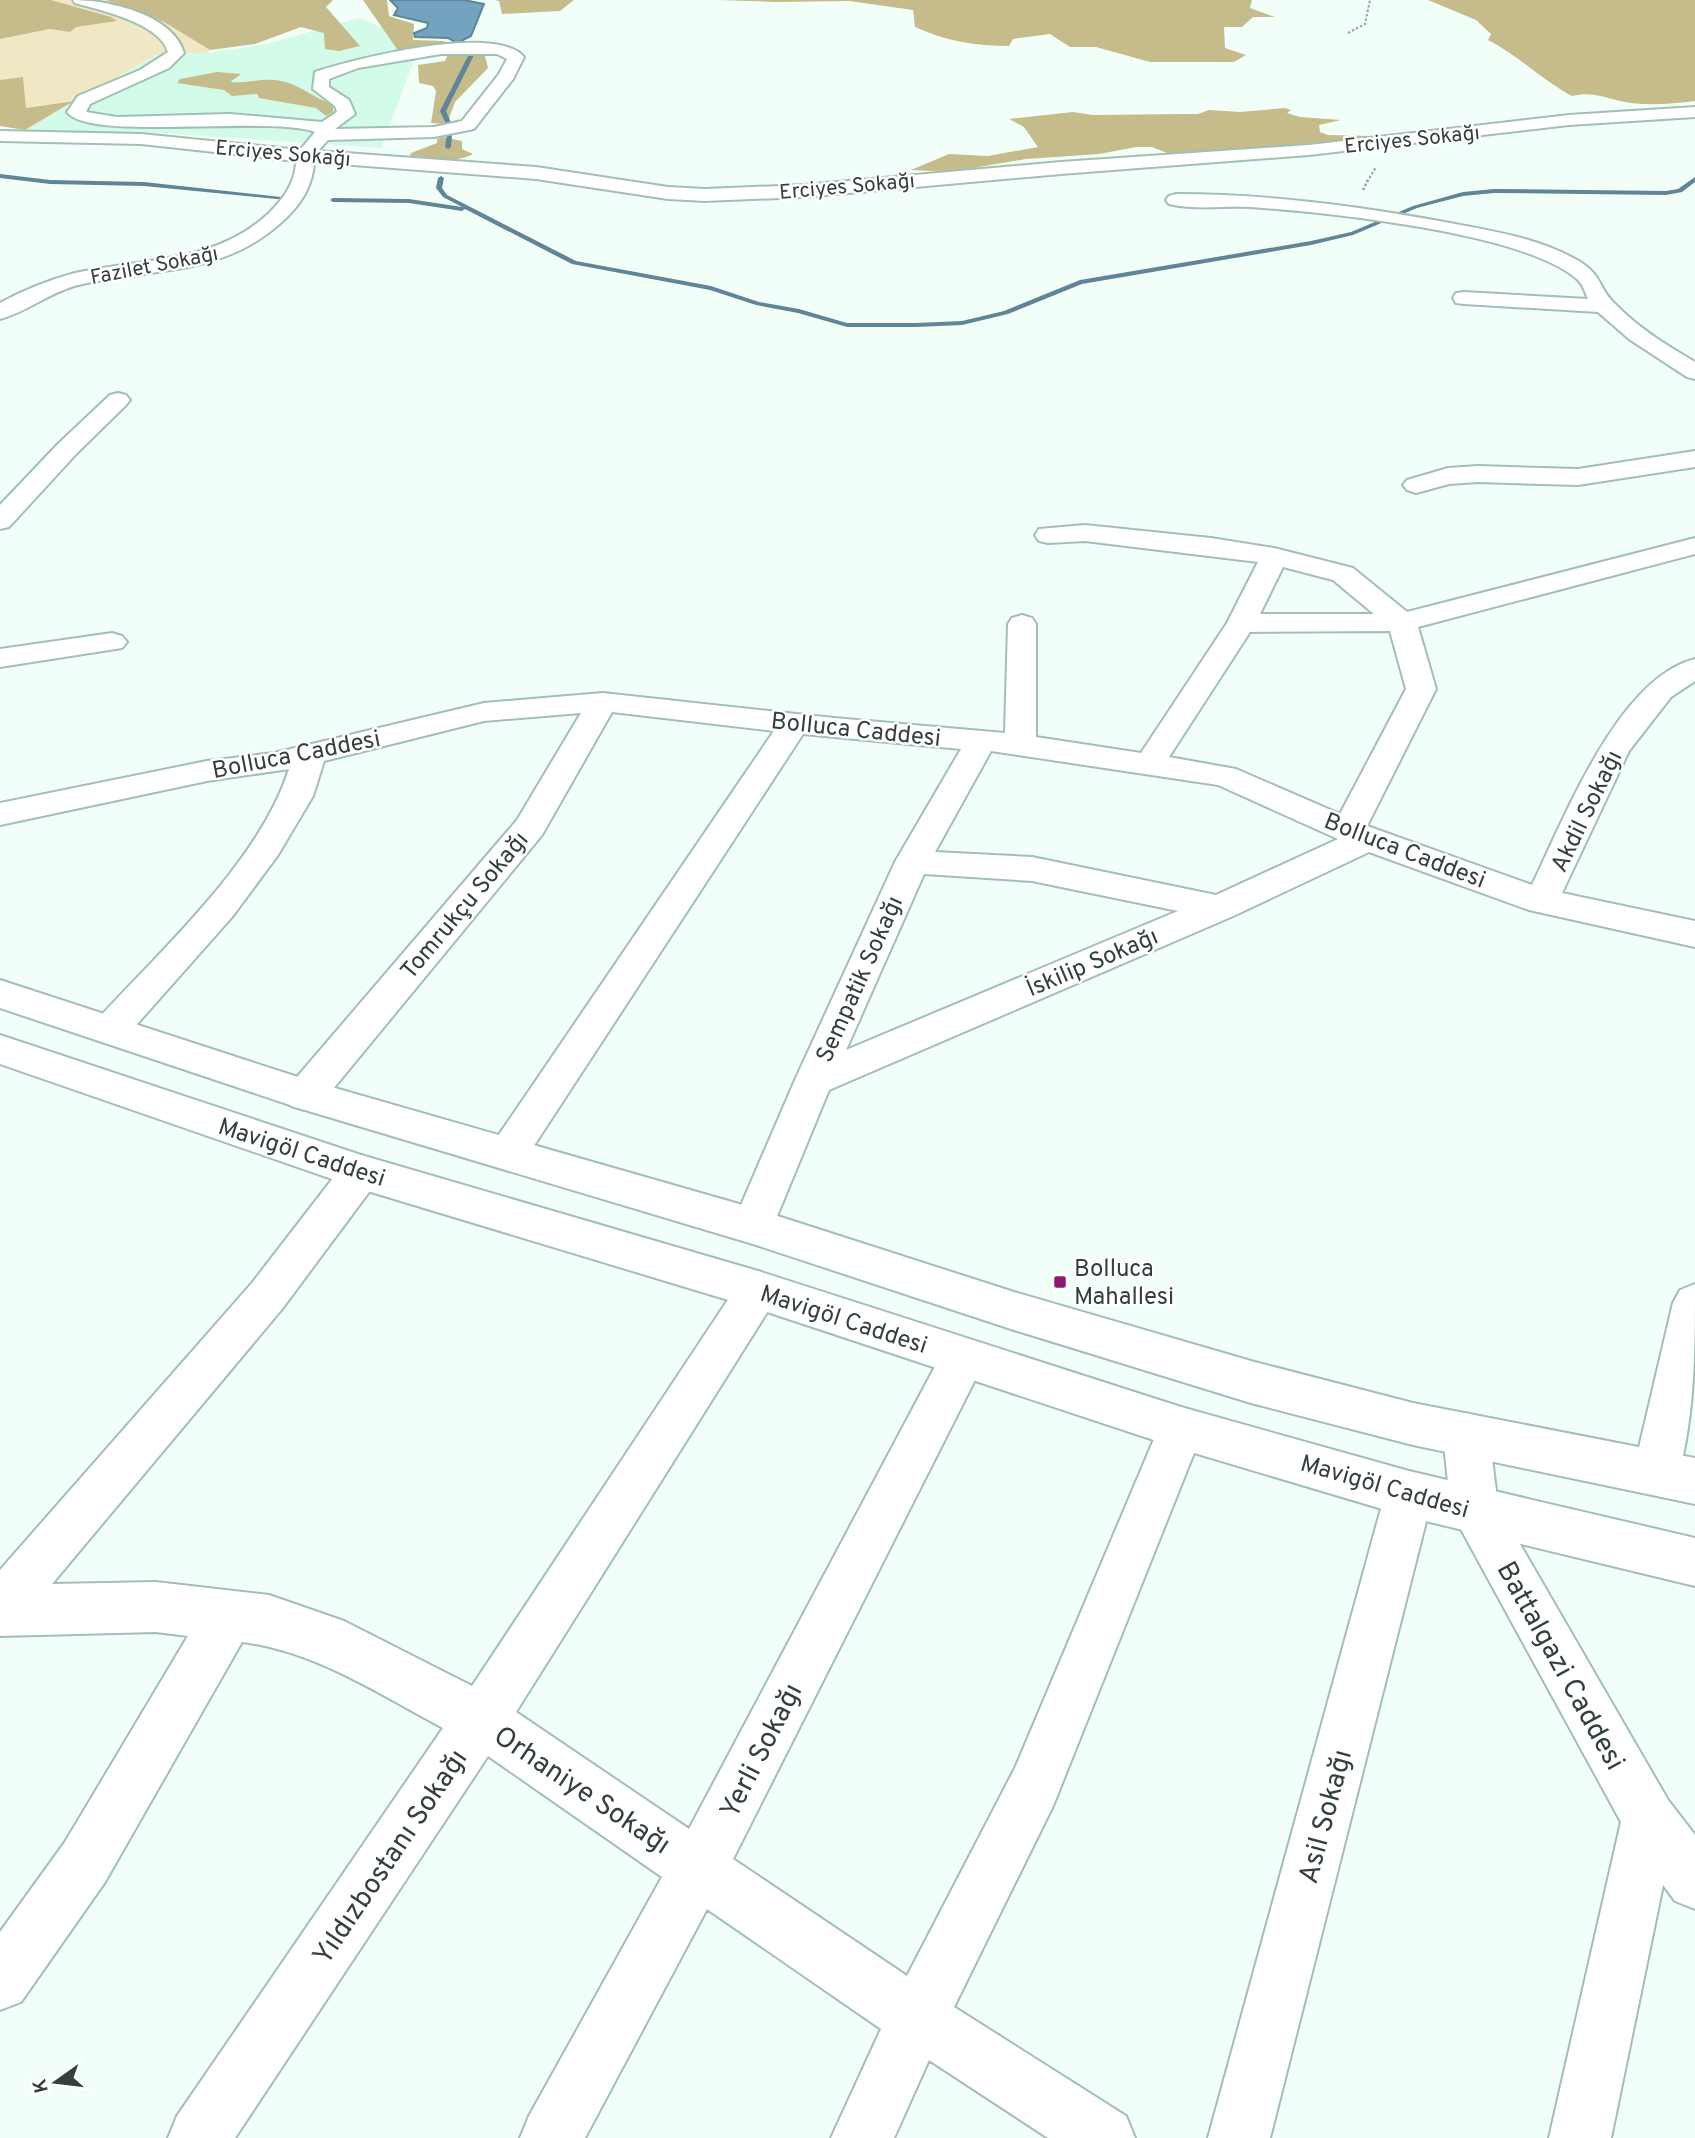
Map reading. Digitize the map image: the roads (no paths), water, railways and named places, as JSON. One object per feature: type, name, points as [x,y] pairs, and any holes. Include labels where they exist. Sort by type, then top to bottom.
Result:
[{"type":"street","points":[[80,0],[123,13],[155,28],[174,41],[176,47],[176,53],[163,65],[84,100],[76,112],[80,116],[117,122],[230,119],[309,124],[323,132],[434,132],[468,125],[507,75],[516,58],[500,49],[442,49],[355,64],[321,76],[321,89],[343,104],[346,114],[323,132],[305,156]]},
{"type":"street","name":"Erciyes Sokağı","points":[[0,136],[141,139],[305,156],[536,173],[668,193],[742,195],[1309,150],[1569,120],[1695,112]]},
{"type":"street","name":"Fazilet Sokağı","points":[[0,312],[57,285],[194,261],[223,253],[252,240],[296,195],[306,168],[305,156]]},
{"type":"street","points":[[1176,200],[1227,199],[1375,215],[1498,238],[1551,256],[1588,277],[1602,306],[1651,346],[1695,373]]},
{"type":"street","points":[[1464,299],[1602,306]]},
{"type":"street","points":[[0,521],[67,449],[118,400]]},
{"type":"street","points":[[1416,485],[1448,476],[1478,474],[1578,477],[1695,458]]},
{"type":"street","points":[[1048,535],[1097,535],[1274,555],[1343,574],[1402,622],[1421,689],[1358,835]]},
{"type":"street","points":[[1241,623],[1402,622],[1695,546]]},
{"type":"street","points":[[1149,764],[1241,623],[1274,555]]},
{"type":"street","points":[[1020,744],[1021,624]]},
{"type":"street","points":[[0,659],[112,642]]},
{"type":"street","name":"Akdil Sokağı","points":[[1541,901],[1615,748],[1660,691],[1695,668]]},
{"type":"street","name":"Bolluca Caddesi","points":[[0,814],[206,771],[274,763],[484,712],[603,702],[1020,744],[1225,776],[1358,835],[1541,901],[1695,934]]},
{"type":"street","name":"Tomrukçu Sokağı","points":[[305,1095],[530,827],[603,702]]},
{"type":"street","points":[[508,1153],[795,723]]},
{"type":"street","name":"Sempatik Sokağı","points":[[753,1226],[814,1080],[912,862],[981,741]]},
{"type":"street","points":[[110,1030],[220,908],[266,847],[297,796],[310,754]]},
{"type":"street","name":"İskilip Sokağı","points":[[814,1080],[1219,908],[1358,835]]},
{"type":"street","points":[[912,862],[1032,869],[1219,908]]},
{"type":"street","points":[[1630,921],[1695,907]]},
{"type":"street","points":[[0,994],[305,1095],[753,1226],[1014,1311],[1251,1382],[1413,1424],[1676,1477],[1695,1303]]},
{"type":"street","name":"Mavigöl Caddesi","points":[[0,1049],[361,1172],[758,1290],[1181,1428],[1409,1494],[1695,1562]]},
{"type":"street","points":[[0,1609],[267,1296],[361,1172]]},
{"type":"street","name":"Yıldızbostanı Sokağı","points":[[199,2138],[481,1719],[758,1290]]},
{"type":"street","name":"Yerli Sokağı","points":[[551,2138],[698,1869],[963,1358]]},
{"type":"street","points":[[862,2138],[917,2018],[1034,1787],[1181,1428]]},
{"type":"street","name":"Battalgazi Caddesi","points":[[1466,1435],[1475,1511],[1649,1818],[1695,1881]]},
{"type":"street","name":"Asil Sokağı","points":[[1239,2138],[1409,1494]]},
{"type":"street","name":"Orhaniye Sokağı","points":[[0,1609],[156,1607],[269,1620],[326,1639],[481,1719],[917,2018],[1104,2138]]},
{"type":"street","points":[[0,1981],[85,1862],[230,1614]]},
{"type":"street","points":[[1580,2138],[1649,1818]]},
{"type":"water","points":[[390,0],[464,0],[484,4],[471,36],[457,43],[448,38],[415,37],[414,33],[427,28],[428,23],[394,15],[398,8]]},
{"type":"waterway","points":[[450,127],[443,111],[473,51]]},
{"type":"waterway","points":[[448,147],[449,135]]},
{"type":"waterway","points":[[0,176],[50,182],[144,184],[287,198]]},
{"type":"waterway","points":[[441,178],[439,188],[445,196],[574,263],[711,288],[758,304],[799,311],[847,325],[962,323],[1006,313],[1080,282],[1311,243],[1353,233],[1415,207],[1463,194],[1494,191],[1666,193],[1680,191],[1695,179]]},
{"type":"waterway","points":[[333,200],[409,201],[462,209]]},
{"type":"place","name":"Bolluca Mahallesi","points":[[1060,1282]]}]
